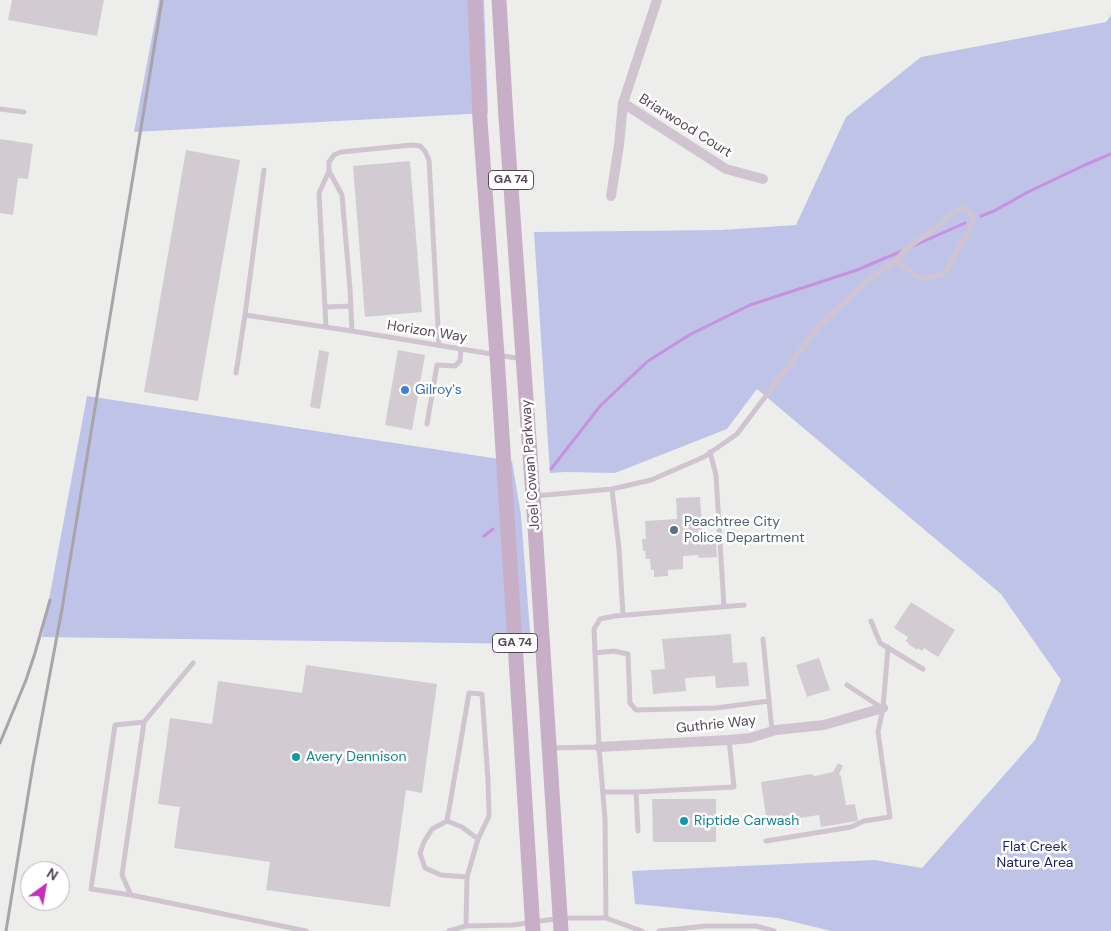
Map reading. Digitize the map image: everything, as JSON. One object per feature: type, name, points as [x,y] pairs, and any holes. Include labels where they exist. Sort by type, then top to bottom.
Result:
[{"type":"main road","name":"Joel Cowan Parkway","points":[[475,0],[480,120],[497,355],[533,926]]},
{"type":"main road","name":"Joel Cowan Parkway","points":[[499,0],[561,924]]},
{"type":"street","points":[[611,196],[623,104],[657,0]]},
{"type":"street","name":"Briarwood Court","points":[[623,104],[726,169],[762,179]]},
{"type":"street","name":"Guthrie Way","points":[[599,747],[750,738],[772,732],[824,725],[883,708]]},
{"type":"lane","points":[[0,109],[24,112]]},
{"type":"lane","points":[[326,327],[319,193],[329,171],[329,162],[334,155],[341,152],[412,145],[420,146],[429,160],[439,346]]},
{"type":"lane","points":[[236,373],[264,170]]},
{"type":"lane","points":[[329,171],[342,195],[352,331]]},
{"type":"lane","points":[[533,496],[612,489],[652,480],[704,456],[737,434],[818,326],[868,280],[962,207],[973,216],[973,222],[969,230],[952,262],[942,275],[925,278],[917,276],[896,260]]},
{"type":"lane","points":[[325,307],[351,306]]},
{"type":"lane","name":"Horizon Way","points":[[245,315],[523,360]]},
{"type":"lane","points":[[427,424],[437,365],[455,366],[460,362],[461,349]]},
{"type":"lane","points":[[710,452],[716,475],[724,607]]},
{"type":"lane","points":[[612,489],[619,549],[622,615]]},
{"type":"lane","points":[[606,918],[605,819],[599,747],[594,629],[600,619],[622,615],[630,616],[744,605]]},
{"type":"lane","points":[[871,621],[880,643],[922,669]]},
{"type":"lane","points":[[763,639],[772,732]]},
{"type":"lane","points":[[766,841],[851,827],[864,821],[890,817],[878,732],[883,708],[888,648]]},
{"type":"lane","points":[[595,653],[614,651],[628,654],[630,703],[636,710],[716,708],[769,701]]},
{"type":"lane","points":[[131,895],[122,875],[144,722],[193,663]]},
{"type":"lane","points":[[847,685],[883,708]]},
{"type":"lane","points":[[447,821],[469,693],[482,694],[489,816],[478,839],[467,877],[466,926]]},
{"type":"lane","points":[[144,722],[115,725],[91,889],[131,895],[306,931]]},
{"type":"lane","points":[[603,792],[734,787],[729,740]]},
{"type":"lane","name":"Guthrie Way","points":[[549,748],[599,747]]},
{"type":"lane","points":[[636,792],[638,831]]},
{"type":"lane","points":[[467,877],[441,875],[425,868],[420,853],[432,829],[447,821],[462,827],[478,839]]},
{"type":"lane","points":[[449,931],[466,926],[516,924],[533,926],[606,918],[642,931]]},
{"type":"lane","points":[[659,931],[706,926],[756,926],[773,931]]},
{"type":"green space","points":[[159,0],[484,0],[488,113],[134,132]]},
{"type":"green space","name":"Flat Creek Nature Area","points":[[1111,15],[1111,931],[831,931],[778,918],[635,904],[632,871],[875,860],[922,868],[1035,740],[1061,680],[1001,594],[757,389],[727,429],[615,473],[550,473],[534,232],[721,230],[796,225],[846,117],[921,57],[1106,22]]},
{"type":"green space","points":[[87,396],[512,461],[521,515],[531,644],[42,637]]},
{"type":"building","points":[[12,0],[104,0],[97,36],[8,20]]},
{"type":"building","points":[[0,139],[33,144],[28,179],[18,178],[13,215],[0,213]]},
{"type":"building","points":[[186,150],[240,160],[198,401],[144,392]]},
{"type":"building","points":[[410,161],[422,312],[365,317],[353,166]]},
{"type":"building","points":[[319,350],[329,352],[320,409],[310,407]]},
{"type":"building","name":"Gilroy's","points":[[398,350],[425,355],[412,430],[385,425]]},
{"type":"building","name":"Peachtree City Police Department","points":[[700,497],[703,542],[716,542],[717,557],[699,558],[698,555],[683,556],[683,569],[668,570],[668,576],[654,577],[654,570],[651,570],[650,559],[646,559],[645,551],[643,551],[642,539],[646,539],[645,521],[677,519],[676,498]]},
{"type":"building","points":[[911,602],[955,630],[938,657],[924,648],[922,651],[918,648],[917,650],[908,644],[906,641],[908,637],[894,628]]},
{"type":"building","points":[[731,634],[733,663],[747,662],[749,686],[716,688],[715,676],[685,678],[686,691],[653,694],[651,670],[665,669],[662,639]]},
{"type":"building","points":[[819,658],[830,690],[807,697],[796,665]]},
{"type":"building","name":"Avery Dennison","points":[[306,665],[437,684],[422,793],[406,790],[390,907],[266,890],[270,862],[174,848],[180,807],[158,804],[170,718],[212,724],[218,681],[302,693]]},
{"type":"building","points":[[838,763],[843,766],[839,774],[841,776],[846,805],[855,804],[858,821],[821,827],[819,815],[767,823],[761,782],[833,772]]},
{"type":"building","name":"Riptide Carwash","points":[[652,799],[716,799],[716,842],[653,842]]},
{"type":"waterway","points":[[981,216],[1111,154]]},
{"type":"waterway","points":[[913,246],[965,223]]},
{"type":"waterway","points":[[551,469],[601,405],[648,361],[691,334],[750,305],[857,270],[902,251]]},
{"type":"waterway","points":[[484,536],[493,529]]},
{"type":"railway","points":[[6,931],[33,765],[62,609],[162,0]]},
{"type":"railway","points":[[0,743],[26,680],[50,600]]},
{"type":"place","name":"Gilroy's","points":[[405,390]]},
{"type":"place","name":"Peachtree City Police Department","points":[[674,530]]},
{"type":"place","name":"Avery Dennison","points":[[296,757]]},
{"type":"place","name":"Riptide Carwash","points":[[684,821]]}]
